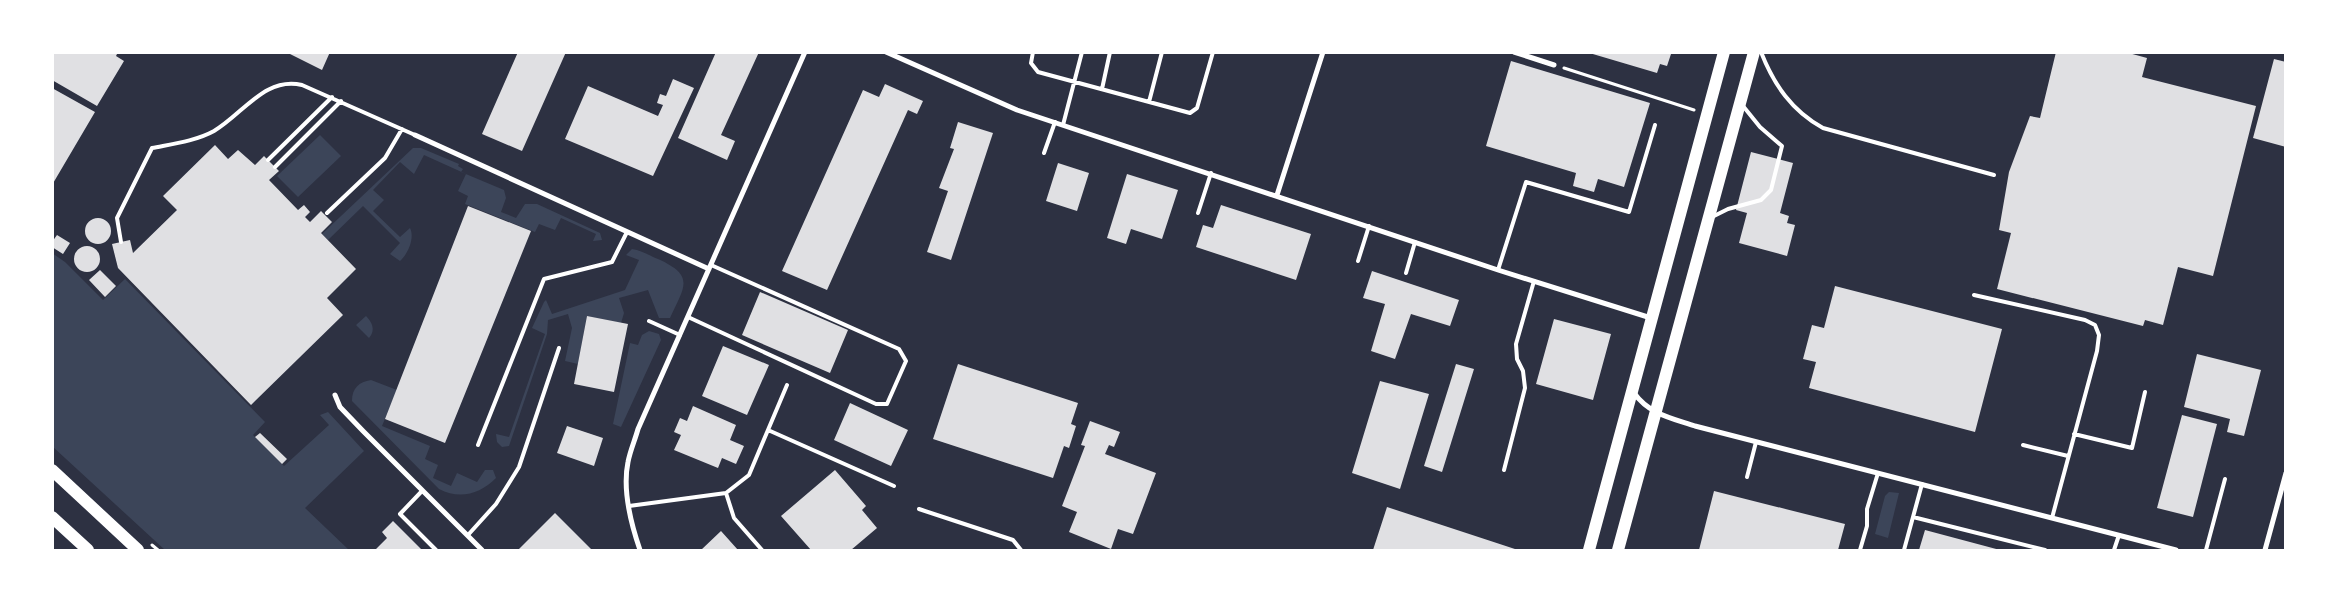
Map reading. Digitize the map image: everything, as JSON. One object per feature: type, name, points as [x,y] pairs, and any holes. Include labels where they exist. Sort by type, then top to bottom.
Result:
[{"type":"highway","points":[[1589,550],[1724,52]]},
{"type":"highway","points":[[1618,550],[1754,52]]},
{"type":"highway","points":[[52,470],[138,550]]},
{"type":"highway","points":[[52,517],[88,550]]},
{"type":"street","points":[[640,550],[626,485],[628,463],[638,429],[805,52]]},
{"type":"street","points":[[886,52],[1017,110],[1498,270],[1652,319]]},
{"type":"street","points":[[1277,195],[1323,52]]},
{"type":"street","points":[[1514,52],[1554,65]]},
{"type":"street","points":[[415,135],[627,232],[710,267]]},
{"type":"street","points":[[1632,390],[1642,404],[1656,413],[1695,426],[2176,550]]},
{"type":"street","points":[[335,395],[340,407],[482,550]]},
{"type":"street","points":[[2265,550],[2286,473]]},
{"type":"lane","points":[[1033,52],[1031,63],[1038,72],[1190,113],[1197,108],[1213,52]]},
{"type":"lane","points":[[1063,125],[1076,82],[1082,52]]},
{"type":"lane","points":[[1102,89],[1110,52]]},
{"type":"lane","points":[[1149,102],[1162,52]]},
{"type":"lane","points":[[1761,52],[1782,93],[1801,114],[1823,128],[1994,175]]},
{"type":"lane","points":[[121,242],[117,218],[152,148],[199,137],[214,131],[268,89],[279,84],[292,82],[302,84],[415,135]]},
{"type":"lane","points":[[268,160],[332,96]]},
{"type":"lane","points":[[275,167],[342,101]]},
{"type":"lane","points":[[1708,218],[1728,209],[1761,200],[1771,190],[1782,146],[1760,127],[1740,102]]},
{"type":"lane","points":[[1044,153],[1055,122]]},
{"type":"lane","points":[[1498,270],[1526,182],[1629,212],[1655,125]]},
{"type":"lane","points":[[327,213],[385,158],[402,129]]},
{"type":"lane","points":[[1198,213],[1211,174]]},
{"type":"lane","points":[[1358,261],[1369,226]]},
{"type":"lane","points":[[478,445],[544,279],[612,262],[627,232]]},
{"type":"lane","points":[[1406,273],[1415,242]]},
{"type":"lane","points":[[688,317],[876,404],[887,404],[906,360],[899,349],[710,267]]},
{"type":"lane","points":[[1504,470],[1526,388],[1517,359],[1516,344],[1534,281]]},
{"type":"lane","points":[[1974,295],[2063,314],[2095,325],[2099,335],[2097,351],[2052,518]]},
{"type":"lane","points":[[649,321],[680,335]]},
{"type":"lane","points":[[468,535],[496,504],[519,468],[558,348]]},
{"type":"lane","points":[[629,506],[726,493],[749,475],[787,385]]},
{"type":"lane","points":[[2074,434],[2132,448],[2145,392]]},
{"type":"lane","points":[[768,430],[894,486]]},
{"type":"lane","points":[[1747,477],[1756,442]]},
{"type":"lane","points":[[2023,445],[2068,456]]},
{"type":"lane","points":[[1860,550],[1867,526],[1867,509],[1878,473]]},
{"type":"lane","points":[[2206,550],[2225,479]]},
{"type":"lane","points":[[1904,550],[1922,484]]},
{"type":"lane","points":[[422,490],[400,514],[436,550]]},
{"type":"lane","points":[[726,493],[734,518],[762,550]]},
{"type":"lane","points":[[919,509],[1013,540],[1021,550]]},
{"type":"lane","points":[[1914,516],[2045,550]]},
{"type":"lane","points":[[2114,550],[2119,535]]},
{"type":"path","points":[[1554,65],[1707,114]]},
{"type":"shaded area","points":[[320,135],[341,156],[298,197],[277,176]]},
{"type":"shaded area","points":[[413,148],[421,148],[459,164],[458,166],[463,169],[461,172],[424,155],[414,174],[400,162],[373,190],[384,200],[373,211],[400,237],[410,228],[411,241],[403,258],[400,261],[390,254],[400,243],[363,206],[328,240],[322,234]]},
{"type":"shaded area","points":[[466,174],[504,190],[506,198],[501,212],[516,218],[525,204],[537,204],[600,233],[602,240],[593,241],[596,234],[561,218],[555,230],[539,224],[535,232],[465,204],[468,196],[458,191]]},
{"type":"shaded area","points":[[632,249],[670,265],[682,277],[684,283],[682,290],[670,318],[659,318],[648,290],[619,298],[624,313],[621,323],[587,316],[578,364],[565,361],[572,328],[568,314],[548,320],[547,334],[509,446],[502,447],[497,442],[496,434],[509,437],[545,334],[532,328],[544,302],[546,300],[552,314],[625,290],[639,260],[626,255]]},
{"type":"shaded area","points":[[52,253],[65,262],[103,300],[125,279],[265,422],[253,435],[284,466],[329,425],[320,415],[328,412],[364,451],[305,508],[349,550],[165,550],[53,447]]},
{"type":"shaded area","points":[[366,316],[372,326],[369,338],[356,325]]},
{"type":"shaded area","points":[[649,331],[659,334],[661,340],[621,427],[613,424],[630,343],[638,345],[642,335]]},
{"type":"shaded area","points":[[371,380],[397,390],[382,426],[430,446],[425,459],[438,465],[433,478],[451,486],[457,473],[477,482],[485,470],[493,470],[496,478],[490,484],[469,494],[455,494],[439,489],[352,401],[353,393],[357,386]]},
{"type":"shaded area","points":[[1889,492],[1899,493],[1888,538],[1875,534],[1885,496]]},
{"type":"building","points":[[52,52],[118,52],[116,56],[124,61],[97,106],[52,80]]},
{"type":"building","points":[[286,52],[330,52],[322,70]]},
{"type":"building","points":[[518,52],[566,52],[522,151],[482,134]]},
{"type":"building","points":[[716,52],[759,52],[721,135],[735,141],[727,160],[678,138]]},
{"type":"building","points":[[1586,52],[1666,52],[1671,54],[1667,66],[1660,64],[1657,73]]},
{"type":"building","points":[[2056,52],[2125,52],[2147,58],[2142,77],[2256,106],[2213,276],[2178,267],[2163,325],[2145,320],[2143,326],[1997,289],[2011,233],[1999,230],[2009,172],[2030,116],[2040,118]]},
{"type":"building","points":[[2274,59],[2286,62],[2286,147],[2253,138]]},
{"type":"building","points":[[1511,61],[1650,103],[1624,187],[1598,179],[1594,192],[1573,186],[1576,173],[1486,146]]},
{"type":"building","points":[[673,79],[694,88],[653,176],[565,139],[588,86],[658,116],[663,105],[657,103],[660,94],[666,96]]},
{"type":"building","points":[[885,84],[923,101],[917,114],[908,110],[827,290],[782,271],[863,90],[879,97]]},
{"type":"building","points":[[52,88],[95,112],[52,185]]},
{"type":"building","points":[[958,122],[993,133],[951,260],[927,252],[948,191],[939,188],[954,149],[950,148]]},
{"type":"building","points":[[215,145],[228,159],[238,150],[255,165],[264,156],[279,171],[269,180],[298,210],[304,205],[310,212],[305,217],[310,222],[321,211],[332,222],[321,233],[356,269],[327,298],[343,315],[251,405],[118,268],[112,244],[130,240],[133,253],[177,210],[163,196]]},
{"type":"building","points":[[1751,152],[1793,163],[1780,213],[1789,216],[1787,223],[1795,225],[1787,256],[1739,243],[1747,213],[1736,210]]},
{"type":"building","points":[[1058,163],[1089,173],[1077,211],[1046,201]]},
{"type":"building","points":[[1127,174],[1178,190],[1162,239],[1131,229],[1126,244],[1107,238]]},
{"type":"building","points":[[1221,205],[1311,234],[1296,280],[1196,247],[1203,225],[1213,228]]},
{"type":"building","points":[[468,206],[531,231],[445,443],[385,419]]},
{"type":"building","points":[[98,218],[107,222],[111,231],[107,240],[98,244],[89,240],[85,231],[89,222]]},
{"type":"building","points":[[57,235],[70,243],[63,254],[52,247],[52,242]]},
{"type":"building","points":[[87,246],[96,250],[100,259],[96,268],[87,272],[78,268],[74,259],[78,250]]},
{"type":"building","points":[[100,270],[116,286],[105,297],[89,280]]},
{"type":"building","points":[[1372,271],[1459,300],[1450,326],[1411,314],[1395,359],[1371,351],[1385,304],[1363,298]]},
{"type":"building","points":[[1835,286],[2002,329],[1975,432],[1809,388],[1816,362],[1803,359],[1812,325],[1824,328]]},
{"type":"building","points":[[760,292],[848,330],[830,373],[742,335]]},
{"type":"building","points":[[587,316],[628,324],[614,392],[574,384]]},
{"type":"building","points":[[1554,319],[1611,334],[1593,400],[1536,384]]},
{"type":"building","points":[[723,346],[769,365],[747,415],[702,396]]},
{"type":"building","points":[[2197,354],[2261,370],[2244,436],[2227,432],[2230,419],[2184,407]]},
{"type":"building","points":[[958,364],[1078,403],[1071,424],[1076,426],[1069,448],[1064,446],[1053,478],[933,439]]},
{"type":"building","points":[[1456,364],[1474,369],[1442,472],[1424,466]]},
{"type":"building","points":[[1380,381],[1429,394],[1400,489],[1352,473]]},
{"type":"building","points":[[850,403],[908,430],[891,466],[834,440]]},
{"type":"building","points":[[693,406],[736,425],[730,440],[744,446],[736,464],[722,458],[718,468],[674,450],[681,435],[674,432],[680,418],[687,421]]},
{"type":"building","points":[[2182,415],[2217,424],[2193,517],[2157,508]]},
{"type":"building","points":[[1090,421],[1120,432],[1114,447],[1109,445],[1105,454],[1156,473],[1133,534],[1118,529],[1111,549],[1069,532],[1077,512],[1062,506],[1085,446],[1081,445]]},
{"type":"building","points":[[567,426],[603,438],[594,466],[557,453]]},
{"type":"building","points":[[260,433],[287,459],[282,464],[255,437]]},
{"type":"building","points":[[835,470],[866,506],[862,510],[877,528],[851,550],[811,550],[781,516]]},
{"type":"building","points":[[1714,491],[1845,524],[1838,550],[1699,550]]},
{"type":"building","points":[[1387,507],[1518,550],[1373,550]]},
{"type":"building","points":[[555,513],[592,550],[518,550]]},
{"type":"building","points":[[393,521],[422,550],[375,550],[387,538],[382,532]]},
{"type":"building","points":[[1925,530],[2000,550],[1919,550]]},
{"type":"building","points":[[721,531],[738,550],[701,550]]}]
